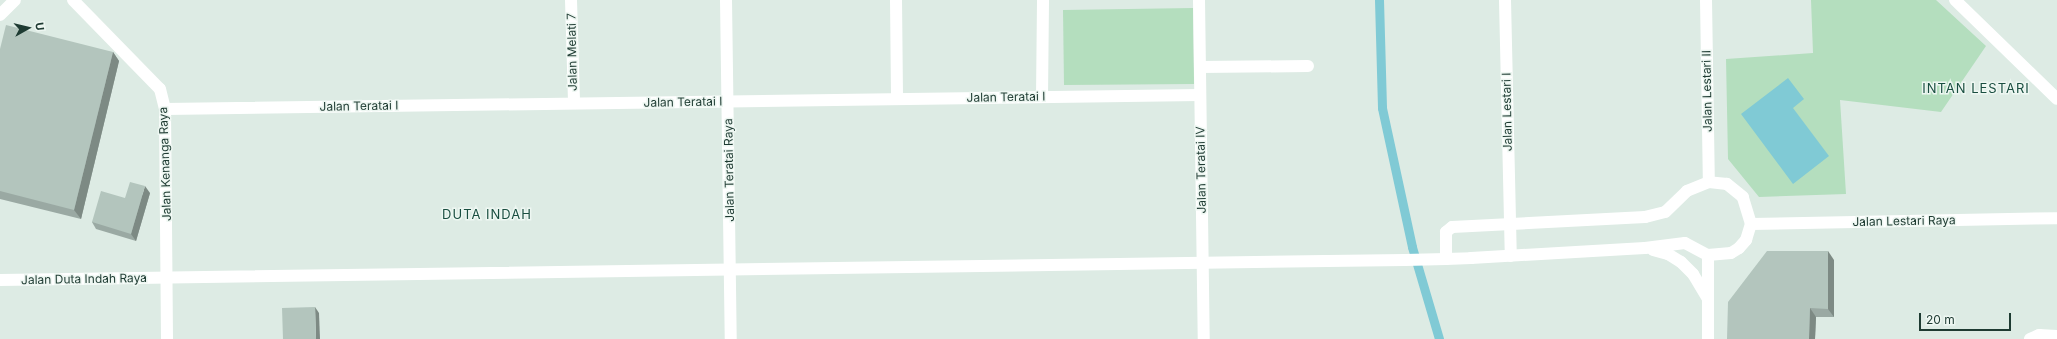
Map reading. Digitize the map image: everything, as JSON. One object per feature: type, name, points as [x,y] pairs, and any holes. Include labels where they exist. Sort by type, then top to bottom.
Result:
[{"type":"street","points":[[0,15],[15,0]]},
{"type":"street","name":"Jalan Kenanga Raya","points":[[73,0],[160,88],[165,109],[167,339]]},
{"type":"street","name":"Jalan Melati 7","points":[[571,0],[574,103]]},
{"type":"street","name":"Jalan Teratai Raya","points":[[726,0],[731,339]]},
{"type":"street","points":[[896,0],[897,99]]},
{"type":"street","points":[[1042,0],[1042,97]]},
{"type":"street","name":"Jalan Teratai IV","points":[[1200,0],[1204,339]]},
{"type":"street","name":"Jalan Lestari I","points":[[1505,0],[1511,256]]},
{"type":"street","name":"Jalan Lestari II","points":[[1706,0],[1709,182]]},
{"type":"street","points":[[1955,0],[2057,99]]},
{"type":"street","points":[[1200,67],[1308,66]]},
{"type":"street","name":"Jalan Teratai I","points":[[165,109],[1200,95]]},
{"type":"street","points":[[1446,259],[1446,232],[1452,227],[1645,218],[1665,212],[1687,192],[1709,182],[1727,184],[1743,196],[1751,224],[1746,240],[1739,248],[1730,254],[1708,255],[1685,243],[1645,248]]},
{"type":"street","name":"Jalan Lestari Raya","points":[[1751,224],[2057,218]]},
{"type":"street","points":[[1645,248],[1668,254],[1681,262],[1693,274],[1707,296]]},
{"type":"street","name":"Jalan Duta Indah Raya","points":[[0,280],[730,268],[1202,264],[1430,260],[1645,248]]},
{"type":"street","points":[[1708,255],[1708,339]]},
{"type":"street","points":[[2030,339],[2039,335],[2057,336]]},
{"type":"green space","points":[[1811,0],[1936,0],[1986,46],[1941,112],[1840,100],[1846,194],[1759,197],[1728,159],[1726,59],[1813,53]]},
{"type":"green space","points":[[1193,8],[1194,84],[1064,85],[1063,10]]},
{"type":"water","points":[[1788,78],[1804,99],[1793,108],[1829,156],[1793,184],[1741,114]]},
{"type":"building","points":[[6,25],[113,52],[74,210],[0,191],[0,49]]},
{"type":"building","points":[[130,182],[145,186],[131,234],[92,222],[101,191],[125,198]]},
{"type":"building","points":[[1767,251],[1828,251],[1828,309],[1810,308],[1809,339],[1727,339],[1728,302]]},
{"type":"building","points":[[315,307],[316,339],[283,339],[282,308]]},
{"type":"waterway","points":[[1379,0],[1382,108],[1412,247],[1439,339]]},
{"type":"district","name":"INTAN LESTARI","points":[[1976,88]]},
{"type":"district","name":"DUTA INDAH","points":[[487,214]]}]
